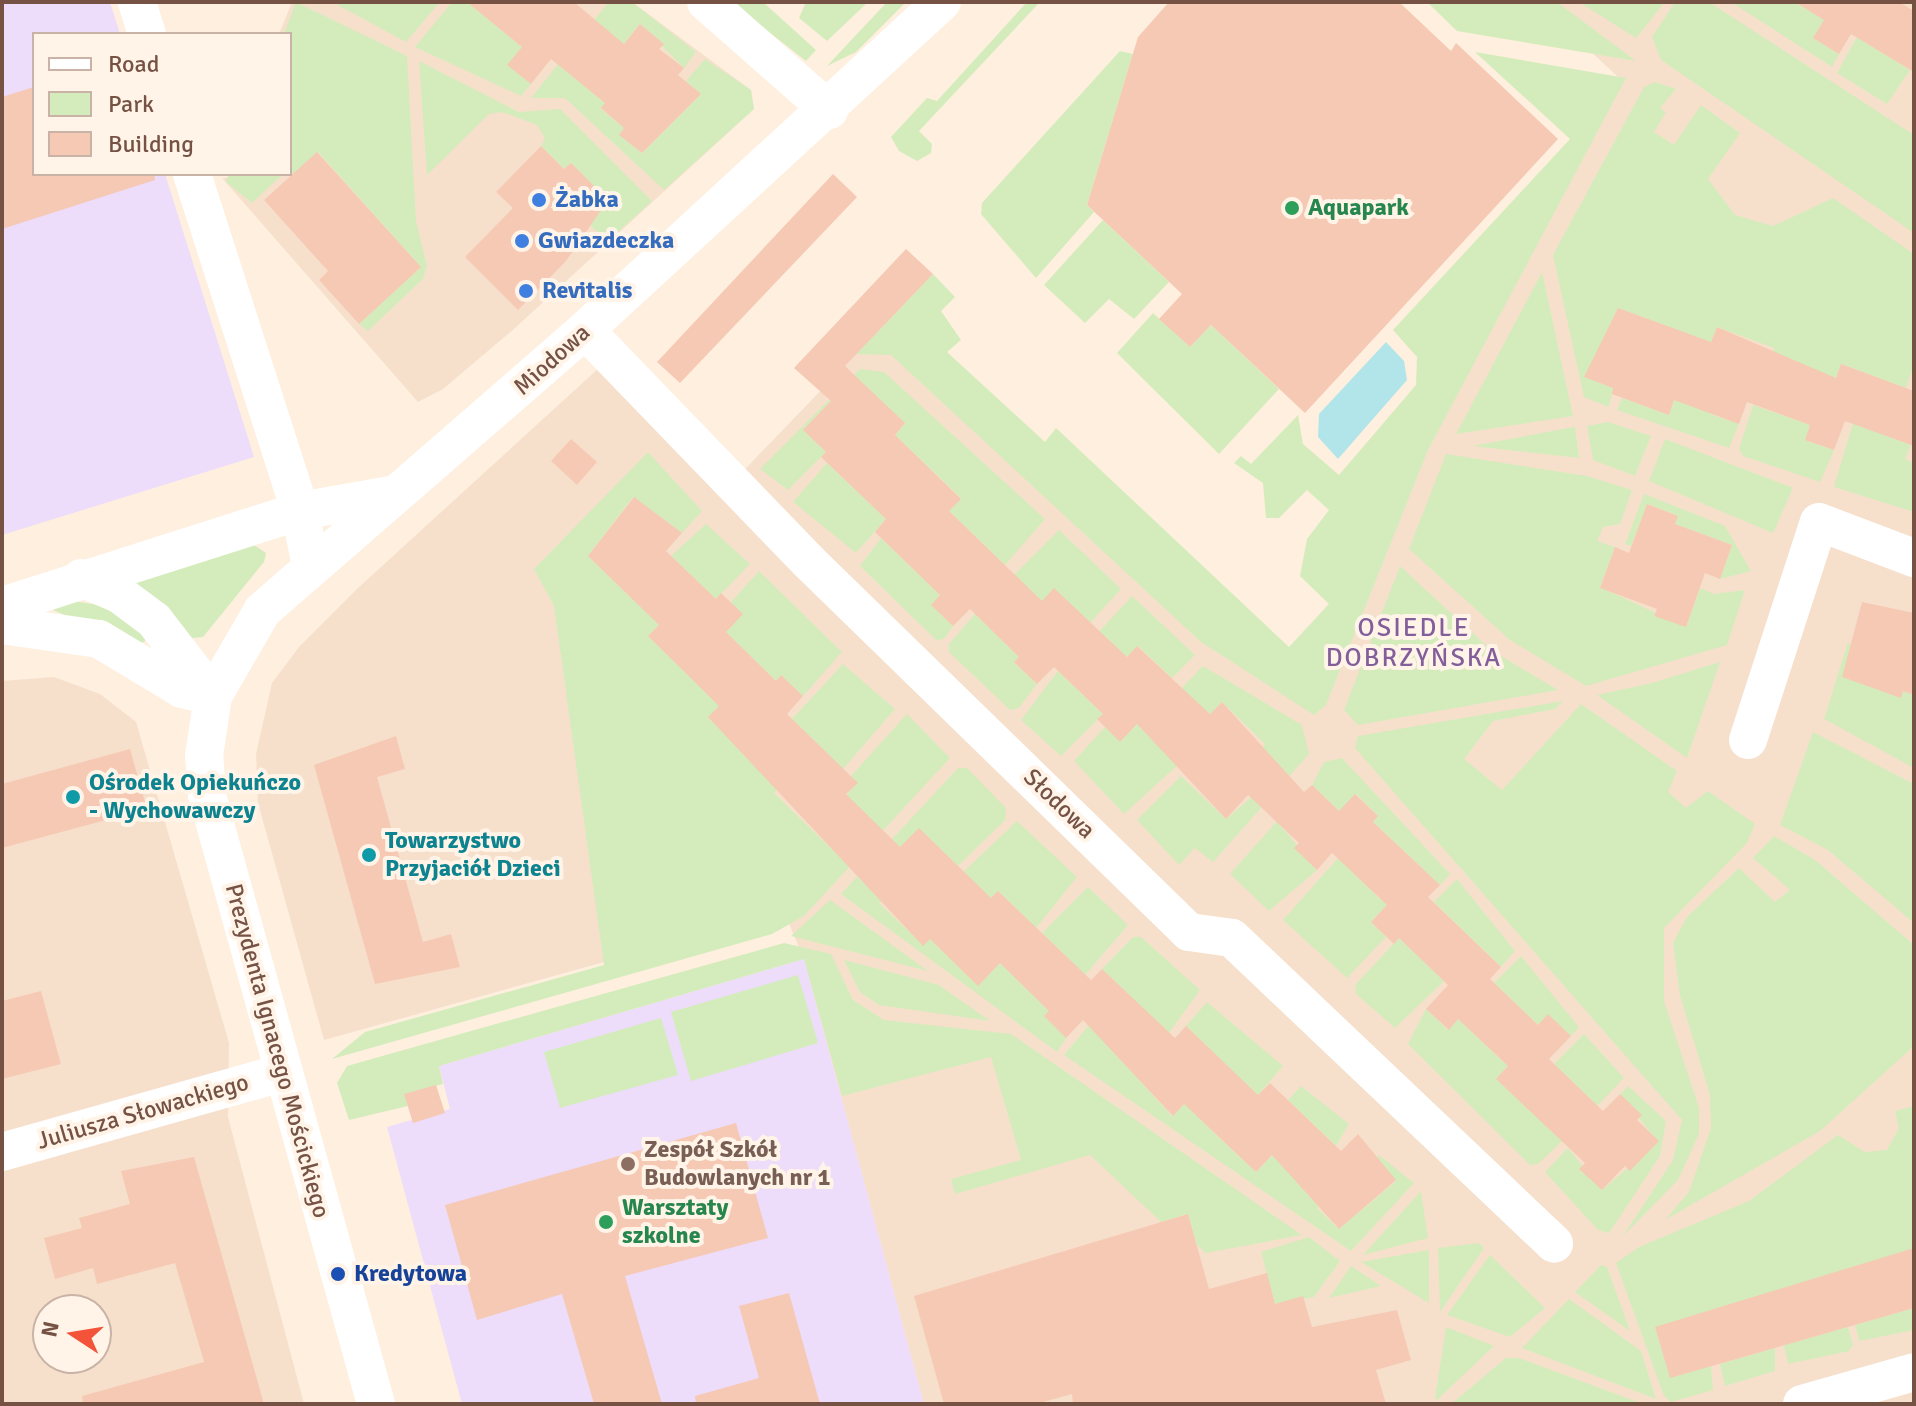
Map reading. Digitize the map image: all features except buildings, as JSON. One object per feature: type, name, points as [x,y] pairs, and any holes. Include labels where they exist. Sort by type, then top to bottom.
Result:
[{"type":"street","points":[[137,2],[146,32]]},
{"type":"street","points":[[706,2],[829,110]]},
{"type":"street","name":"Miodowa","points":[[213,696],[251,624],[311,566],[585,330],[829,110],[942,2]]},
{"type":"street","points":[[193,176],[300,511],[311,566]]},
{"type":"street","name":"Słodowa","points":[[585,330],[809,562],[1189,932],[1232,938],[1554,1244]]},
{"type":"street","points":[[2,606],[81,578],[300,511],[391,495]]},
{"type":"street","points":[[1748,740],[1819,522],[1914,558]]},
{"type":"street","points":[[81,578],[119,594],[154,620],[213,696]]},
{"type":"street","points":[[2,625],[99,639],[182,689],[213,696]]},
{"type":"street","name":"Prezydenta Ignacego Mościckiego","points":[[213,696],[204,756],[207,795],[376,1404]]},
{"type":"street","name":"Juliusza Słowackiego","points":[[2,1152],[284,1072]]},
{"type":"street","points":[[1802,1404],[1914,1372]]},
{"type":"shaded area","points":[[2,2],[110,2],[119,32],[32,32],[32,176],[166,176],[254,457],[2,535]]},
{"type":"shaded area","points":[[292,2],[632,2],[751,90],[754,109],[515,328],[443,389],[418,402],[222,178],[292,176],[292,32],[280,32]]},
{"type":"shaded area","points":[[1538,2],[1914,2],[1914,1404],[924,1404],[804,959],[784,912],[324,1040],[258,803],[256,754],[272,683],[299,647],[358,588],[600,367],[721,494],[856,354],[931,351],[1289,648],[1329,604],[1408,445],[1619,78]]},
{"type":"shaded area","points":[[54,677],[100,694],[136,722],[229,1043],[228,1117],[304,1404],[2,1404],[2,681]]},
{"type":"shaded area","name":"Zespół Szkół Budowlanych nr 1","points":[[804,959],[924,1404],[462,1404],[387,1127],[450,1109],[439,1066]]},
{"type":"green space","points":[[296,2],[407,56],[416,221],[427,266],[423,279],[368,331],[359,324],[421,267],[318,152],[292,173],[292,32],[285,32]]},
{"type":"green space","points":[[332,2],[440,2],[406,42]]},
{"type":"green space","points":[[452,2],[467,2],[522,47],[508,65],[531,84],[521,96],[415,47]]},
{"type":"green space","points":[[609,2],[632,2],[696,52],[684,68],[640,24],[614,56],[590,25]]},
{"type":"green space","points":[[731,2],[763,2],[816,50],[806,61]]},
{"type":"green space","points":[[806,2],[868,2],[827,41],[799,18]]},
{"type":"green space","points":[[887,2],[906,2],[856,52],[827,66]]},
{"type":"green space","points":[[1027,2],[1040,2],[919,131],[932,144],[931,153],[917,161],[899,151],[891,137],[927,98],[937,101]]},
{"type":"green space","points":[[1427,2],[1557,2],[1636,61],[1457,31]]},
{"type":"green space","points":[[1579,2],[1665,2],[1636,38]]},
{"type":"green space","points":[[1675,2],[1709,2],[1914,135],[1914,233],[1661,60],[1652,37]]},
{"type":"green space","points":[[1731,2],[1795,2],[1824,20],[1813,38],[1839,54],[1832,67]]},
{"type":"green space","points":[[1857,37],[1910,70],[1887,104],[1837,73]]},
{"type":"green space","points":[[1120,51],[1133,54],[1087,205],[1094,212],[1036,278],[981,214],[982,203]]},
{"type":"green space","points":[[1475,52],[1626,78],[1428,450],[1326,705],[1314,715],[1201,642],[891,355],[856,354],[933,274],[955,297],[941,311],[961,340],[947,352],[1045,442],[1056,428],[1289,647],[1329,604],[1300,576],[1307,539],[1329,510],[1307,490],[1279,518],[1266,518],[1263,483],[1234,463],[1241,456],[1251,464],[1298,415],[1303,444],[1339,475],[1416,385],[1417,357],[1393,330],[1570,139]]},
{"type":"green space","points":[[705,59],[751,90],[754,109],[664,190],[565,98],[531,98],[558,64],[605,103],[601,109],[624,128],[620,135],[642,153],[701,94],[686,81]]},
{"type":"green space","points":[[419,61],[519,112],[560,109],[652,201],[607,242],[590,225],[608,200],[571,163],[564,169],[541,146],[545,138],[537,125],[502,112],[489,114],[427,175]]},
{"type":"green space","points":[[1655,82],[1676,89],[1660,108],[1666,112],[1654,132],[1674,145],[1701,105],[1740,133],[1708,179],[1735,215],[1773,226],[1833,198],[1914,254],[1914,365],[1903,396],[1898,385],[1841,364],[1832,387],[1772,355],[1774,348],[1717,327],[1705,359],[1675,329],[1618,308],[1585,377],[1613,388],[1609,407],[1584,397],[1553,255],[1644,87]]},
{"type":"green space","points":[[228,176],[281,176],[252,203],[226,182]]},
{"type":"green space","points":[[1103,220],[1169,282],[1134,319],[1109,299],[1085,323],[1044,285]]},
{"type":"green space","points":[[1542,272],[1573,416],[1456,434]]},
{"type":"green space","points":[[1153,313],[1190,347],[1211,325],[1279,389],[1219,454],[1117,353]]},
{"type":"green space","points":[[860,369],[884,372],[1045,519],[1005,565],[949,511],[961,498],[895,435],[905,423],[832,400],[803,430],[826,452],[788,490],[760,469]]},
{"type":"green space","points":[[1680,384],[1713,406],[1710,414],[1739,424],[1729,448],[1617,410],[1622,398],[1669,415]]},
{"type":"green space","points":[[1753,405],[1810,425],[1805,440],[1834,450],[1820,482],[1743,456],[1739,449]]},
{"type":"green space","points":[[1608,422],[1651,436],[1635,476],[1593,460],[1587,426]]},
{"type":"green space","points":[[1853,423],[1911,445],[1905,459],[1914,463],[1914,512],[1834,487]]},
{"type":"green space","points":[[1574,427],[1579,458],[1472,446]]},
{"type":"green space","points":[[1665,439],[1793,488],[1773,533],[1649,481]]},
{"type":"green space","points":[[648,452],[702,511],[682,533],[633,497],[588,556],[631,598],[670,613],[648,636],[792,774],[774,793],[839,856],[841,801],[857,783],[851,776],[907,714],[950,758],[804,916],[772,934],[332,1059],[365,1032],[604,965],[554,606],[534,569]]},
{"type":"green space","points":[[1446,454],[1587,476],[1632,490],[1620,524],[1603,527],[1597,541],[1615,547],[1600,587],[1686,627],[1700,588],[1714,594],[1745,590],[1727,645],[1586,686],[1510,640],[1409,549]]},
{"type":"green space","points":[[827,463],[886,519],[856,553],[793,502]]},
{"type":"green space","points":[[1644,494],[1725,526],[1751,571],[1720,579],[1732,545],[1675,524],[1678,516],[1648,504],[1631,546],[1625,544]]},
{"type":"green space","points":[[706,524],[750,564],[716,599],[671,556]]},
{"type":"green space","points":[[1059,530],[1121,589],[1090,623],[1032,612],[1010,579]]},
{"type":"green space","points":[[881,538],[940,595],[932,605],[953,626],[944,639],[936,640],[860,566]]},
{"type":"green space","points":[[251,543],[266,553],[264,562],[203,637],[192,638],[129,581]]},
{"type":"green space","points":[[1400,566],[1491,650],[1558,690],[1358,725],[1344,710]]},
{"type":"green space","points":[[759,571],[842,652],[803,696],[781,675],[776,681],[732,638],[719,638],[731,602]]},
{"type":"green space","points":[[1132,596],[1195,655],[1172,678],[1138,646],[1115,669],[1094,637]]},
{"type":"green space","points":[[73,601],[112,607],[145,633],[145,641],[137,646],[53,610]]},
{"type":"green space","points":[[975,614],[1019,657],[1014,662],[1037,684],[1019,708],[1010,710],[949,652],[949,644]]},
{"type":"green space","points":[[1848,642],[1901,697],[1903,691],[1914,695],[1914,768],[1824,719]]},
{"type":"green space","points":[[1720,662],[1687,758],[1597,695],[1652,683]]},
{"type":"green space","points":[[843,664],[895,709],[843,769],[792,719]]},
{"type":"green space","points":[[1203,666],[1302,725],[1309,754],[1213,862],[1195,848],[1179,865],[1137,820],[1181,776],[1226,819],[1282,771],[1261,749],[1265,744],[1222,702],[1199,726],[1177,693]]},
{"type":"green space","points":[[1058,671],[1103,714],[1061,756],[1021,720]]},
{"type":"green space","points":[[1563,701],[1555,709],[1493,721],[1464,759],[1502,790],[1581,704],[1677,771],[1668,792],[1686,808],[1708,791],[1755,824],[1747,843],[1664,928],[1664,1001],[1699,1108],[1699,1134],[1678,1180],[1623,1236],[1673,1160],[1682,1120],[1355,748],[1358,736]]},
{"type":"green space","points":[[1143,718],[1179,764],[1124,814],[1074,761],[1105,727],[1121,741]]},
{"type":"green space","points":[[1813,732],[1914,784],[1914,923],[1828,850],[1780,825]]},
{"type":"green space","points":[[1342,758],[1450,874],[1440,885],[1373,822],[1378,816],[1356,794],[1332,819],[1334,806],[1312,785],[1324,762]]},
{"type":"green space","points":[[958,768],[967,768],[1006,808],[1005,820],[958,866],[879,903],[923,945],[946,921],[978,985],[1007,956],[1007,969],[1049,1011],[1066,1038],[1057,1052],[841,894]]},
{"type":"green space","points":[[1017,821],[1077,877],[1036,928],[998,891],[979,910],[958,877]]},
{"type":"green space","points":[[1277,821],[1317,870],[1269,911],[1230,874]]},
{"type":"green space","points":[[1774,836],[1815,860],[1914,945],[1914,1046],[1820,1131],[1665,1220],[1689,1192],[1711,1128],[1710,1095],[1680,996],[1673,943],[1687,917],[1739,868],[1775,902],[1790,890],[1753,858]]},
{"type":"green space","points":[[1338,858],[1382,901],[1393,898],[1371,922],[1386,937],[1347,978],[1283,920]]},
{"type":"green space","points":[[1457,879],[1515,951],[1501,967],[1434,902]]},
{"type":"green space","points":[[1088,887],[1128,925],[1085,975],[1042,933]]},
{"type":"green space","points":[[830,900],[928,971],[791,936]]},
{"type":"green space","points":[[1133,937],[1141,937],[1200,990],[1169,1033],[1102,969]]},
{"type":"green space","points":[[1399,938],[1444,981],[1395,1028],[1356,994],[1355,985]]},
{"type":"green space","points":[[784,943],[831,954],[853,1000],[884,1020],[1011,1034],[1302,1235],[1206,1253],[1197,1245],[1188,1214],[1161,1222],[1090,1155],[955,1194],[951,1179],[1021,1160],[991,1057],[842,1096],[804,959],[439,1066],[443,1084],[405,1094],[408,1106],[349,1120],[337,1083],[347,1066]]},
{"type":"green space","points":[[1521,956],[1579,1027],[1571,1036],[1548,1015],[1538,1025],[1494,983]]},
{"type":"green space","points":[[844,960],[939,985],[990,1021],[879,1005],[860,992]]},
{"type":"green space","points":[[798,975],[818,1043],[691,1081],[671,1012]]},
{"type":"green space","points":[[1207,1002],[1283,1066],[1252,1102],[1186,1026]]},
{"type":"green space","points":[[1426,1009],[1448,1030],[1458,1019],[1502,1061],[1513,1060],[1497,1079],[1562,1141],[1538,1164],[1530,1165],[1408,1044]]},
{"type":"green space","points":[[661,1018],[678,1075],[560,1108],[544,1052]]},
{"type":"green space","points":[[1089,1025],[1172,1116],[1196,1092],[1212,1131],[1256,1172],[1279,1148],[1322,1203],[1317,1208],[1339,1229],[1396,1181],[1375,1160],[1379,1155],[1414,1183],[1351,1251],[1064,1055]]},
{"type":"green space","points":[[1584,1034],[1624,1078],[1597,1106],[1554,1064]]},
{"type":"green space","points":[[1301,1086],[1349,1124],[1336,1146],[1288,1100]]},
{"type":"green space","points":[[1628,1086],[1666,1121],[1660,1156],[1609,1233],[1598,1230],[1545,1172],[1568,1148],[1602,1190],[1658,1142],[1620,1094]]},
{"type":"green space","points":[[1914,1106],[1914,1249],[1672,1377],[1711,1366],[1713,1390],[1671,1402],[1664,1396],[1616,1263],[1639,1247],[1749,1201],[1838,1135],[1865,1152],[1887,1150],[1899,1128],[1895,1111]]},
{"type":"green space","points":[[1421,1191],[1428,1238],[1363,1255]]},
{"type":"green space","points":[[1309,1237],[1340,1261],[1314,1297],[1275,1304],[1261,1252]]},
{"type":"green space","points":[[1479,1243],[1484,1248],[1440,1312],[1438,1248]]},
{"type":"green space","points":[[1429,1250],[1429,1303],[1361,1262]]},
{"type":"green space","points":[[1490,1255],[1545,1308],[1510,1337],[1447,1315]]},
{"type":"green space","points":[[1601,1265],[1607,1267],[1630,1331],[1575,1292]]},
{"type":"green space","points":[[1351,1266],[1381,1286],[1329,1298]]},
{"type":"green space","points":[[1569,1299],[1641,1351],[1656,1399],[1522,1348]]},
{"type":"green space","points":[[1914,1308],[1914,1330],[1859,1341],[1855,1325]]},
{"type":"green space","points":[[1446,1327],[1494,1346],[1437,1400],[1435,1398]]},
{"type":"green space","points":[[1848,1327],[1853,1345],[1849,1351],[1788,1364],[1784,1345]]},
{"type":"green space","points":[[1775,1348],[1775,1371],[1725,1386],[1720,1364]]},
{"type":"green space","points":[[1506,1358],[1519,1358],[1643,1404],[1451,1404]]},
{"type":"water","points":[[1386,342],[1404,361],[1407,380],[1338,459],[1318,437],[1319,414]]},
{"type":"place","name":"Żabka","points":[[539,200]]},
{"type":"place","name":"Aquapark","points":[[1292,208]]},
{"type":"place","name":"Gwiazdeczka","points":[[522,241]]},
{"type":"place","name":"Revitalis","points":[[526,291]]},
{"type":"place","name":"Ośrodek Opiekuńczo - Wychowawczy","points":[[73,797]]},
{"type":"place","name":"Towarzystwo Przyjaciół Dzieci","points":[[369,855]]},
{"type":"place","name":"Zespół Szkół Budowlanych nr 1","points":[[628,1164]]},
{"type":"place","name":"Warsztaty szkolne","points":[[606,1222]]},
{"type":"place","name":"Kredytowa","points":[[338,1274]]},
{"type":"district","name":"OSIEDLE DOBRZYŃSKA","points":[[1414,644]]}]
